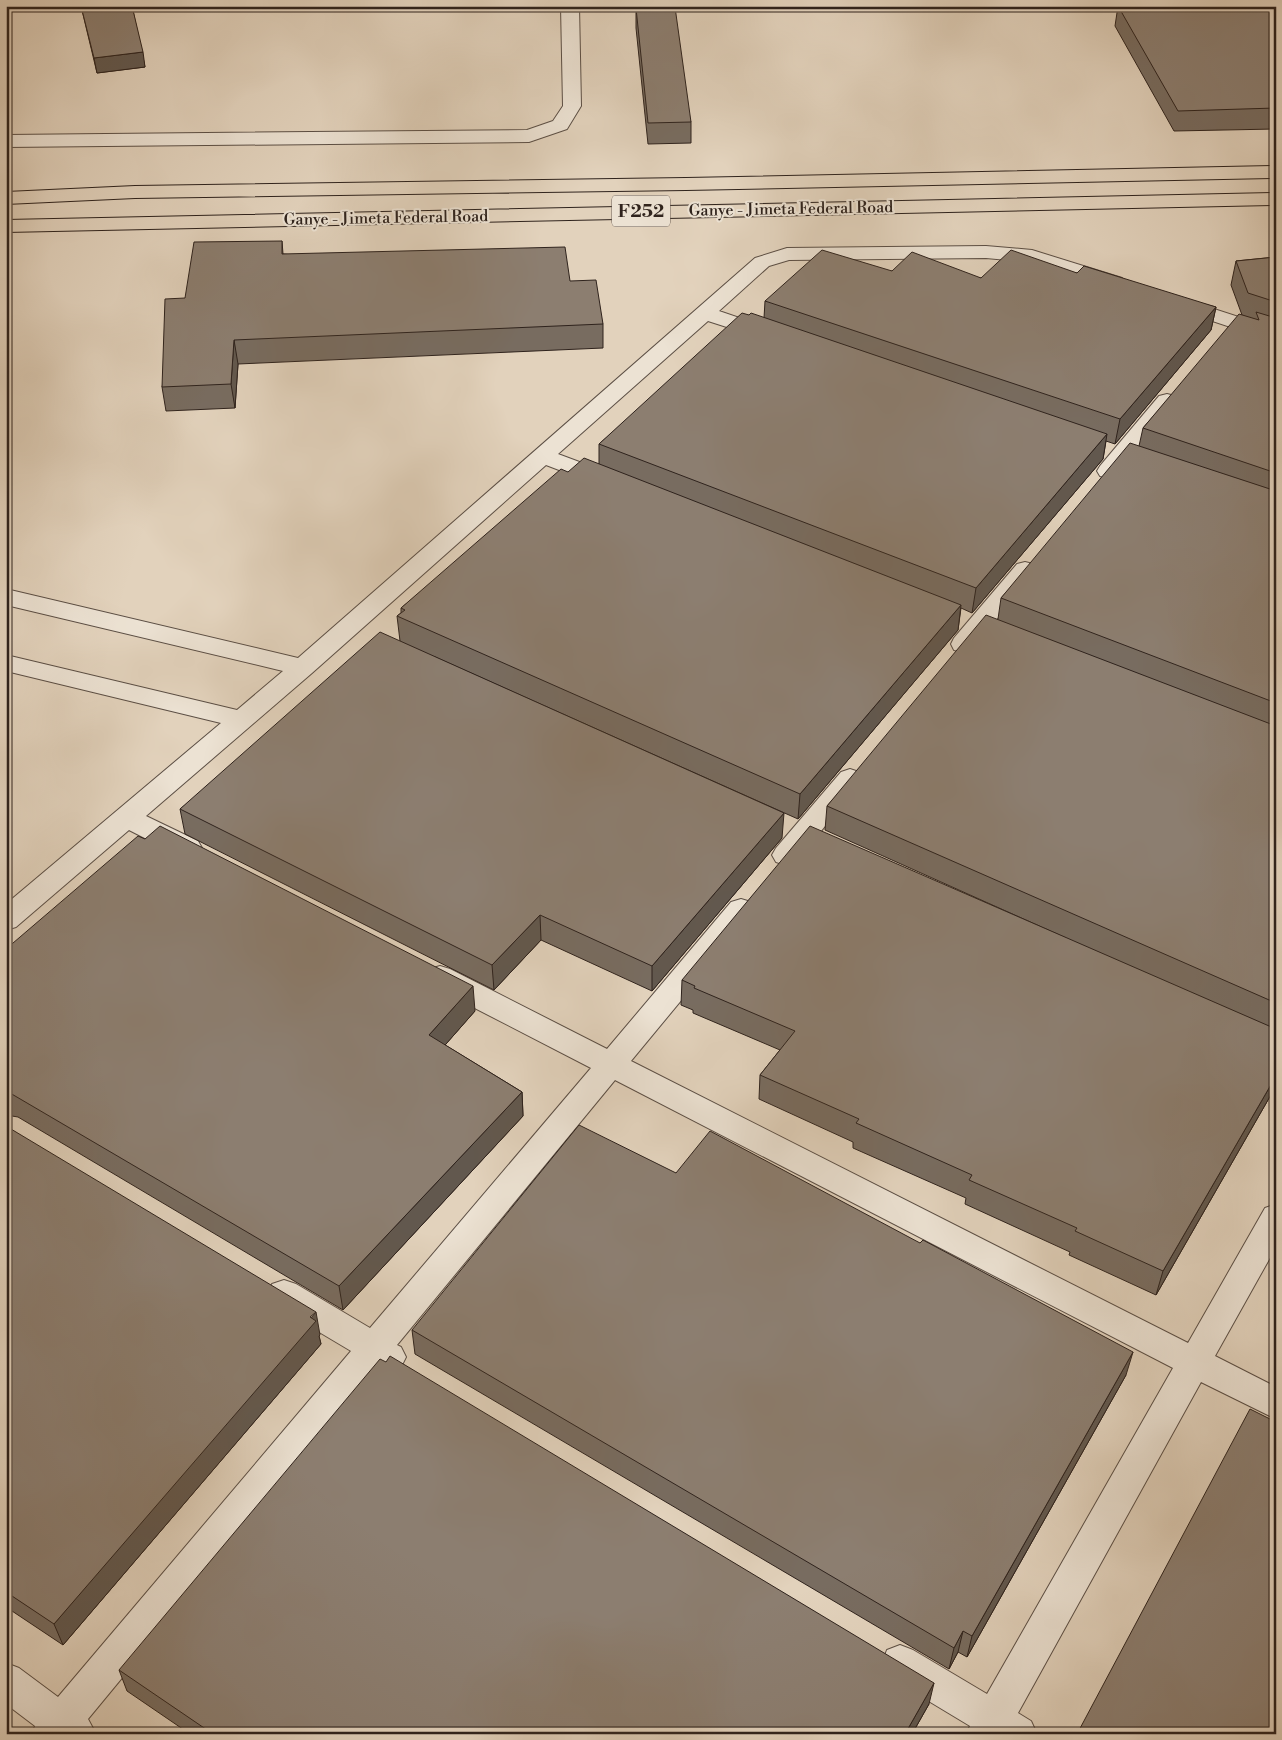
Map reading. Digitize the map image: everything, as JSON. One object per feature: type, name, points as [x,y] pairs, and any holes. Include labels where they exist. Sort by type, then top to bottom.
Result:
[{"type":"main road","name":"Ganye - Jimeta Federal Road","points":[[6,198],[135,192],[686,184],[1276,172]]},
{"type":"main road","name":"Ganye - Jimeta Federal Road","points":[[6,226],[1276,198]]},
{"type":"lane","points":[[6,141],[529,136],[560,125],[572,106],[570,6]]},
{"type":"lane","points":[[6,920],[302,668],[762,262],[787,254],[986,252],[1032,256],[1276,336]]},
{"type":"lane","points":[[706,313],[791,342]]},
{"type":"lane","points":[[1214,344],[1232,322]]},
{"type":"lane","points":[[1090,492],[1183,381]]},
{"type":"lane","points":[[543,456],[626,488]]},
{"type":"lane","points":[[947,663],[1040,552]]},
{"type":"lane","points":[[6,597],[302,668]]},
{"type":"lane","points":[[346,629],[373,641]]},
{"type":"lane","points":[[6,663],[240,719]]},
{"type":"lane","points":[[6,1681],[63,1730],[373,1348],[866,760]]},
{"type":"lane","points":[[126,817],[214,862]]},
{"type":"lane","points":[[777,822],[831,846]]},
{"type":"lane","points":[[417,965],[1276,1404]]},
{"type":"lane","points":[[875,1648],[999,1729],[1194,1362],[1276,1217]]},
{"type":"lane","points":[[262,1281],[416,1373]]},
{"type":"building","points":[[81,6],[132,6],[143,52],[94,58]]},
{"type":"building","points":[[1118,6],[1174,6],[1176,10],[1276,7],[1276,108],[1178,111]]},
{"type":"building","points":[[675,7],[691,122],[648,123],[636,8]]},
{"type":"building","points":[[282,241],[282,254],[565,247],[570,281],[596,280],[603,324],[234,340],[231,384],[162,387],[165,299],[185,298],[194,242]]},
{"type":"building","points":[[822,250],[892,271],[912,252],[981,278],[1011,250],[1077,273],[1084,266],[1216,307],[1120,419],[765,301]]},
{"type":"building","points":[[1276,257],[1276,302],[1248,293],[1236,261]]},
{"type":"building","points":[[1256,312],[1276,318],[1276,473],[1143,428],[1239,314],[1259,320]]},
{"type":"building","points":[[742,313],[749,315],[751,313],[1107,434],[976,588],[599,444]]},
{"type":"building","points":[[1130,443],[1276,491],[1276,703],[1001,598]]},
{"type":"building","points":[[584,458],[961,605],[800,794],[397,616],[405,610],[401,608],[561,469],[568,472]]},
{"type":"building","points":[[986,615],[1276,726],[1276,1003],[827,806]]},
{"type":"building","points":[[380,632],[784,813],[652,966],[540,915],[492,965],[180,809]]},
{"type":"building","points":[[160,826],[473,986],[429,1035],[522,1092],[339,1286],[6,1092],[6,949],[138,836],[145,839]]},
{"type":"building","points":[[810,826],[1276,1029],[1276,1076],[1163,1271],[1075,1231],[1077,1228],[969,1180],[972,1175],[856,1123],[859,1119],[760,1075],[795,1031],[694,988],[695,986],[682,980]]},
{"type":"building","points":[[579,1125],[676,1173],[710,1131],[920,1243],[923,1240],[1133,1352],[972,1636],[963,1631],[954,1648],[412,1330]]},
{"type":"building","points":[[6,1126],[316,1312],[310,1317],[316,1321],[54,1624],[6,1592]]},
{"type":"building","points":[[390,1356],[934,1683],[905,1734],[213,1734],[119,1670],[380,1359],[386,1362]]},
{"type":"building","points":[[1250,1409],[1276,1422],[1276,1734],[1077,1734]]}]
